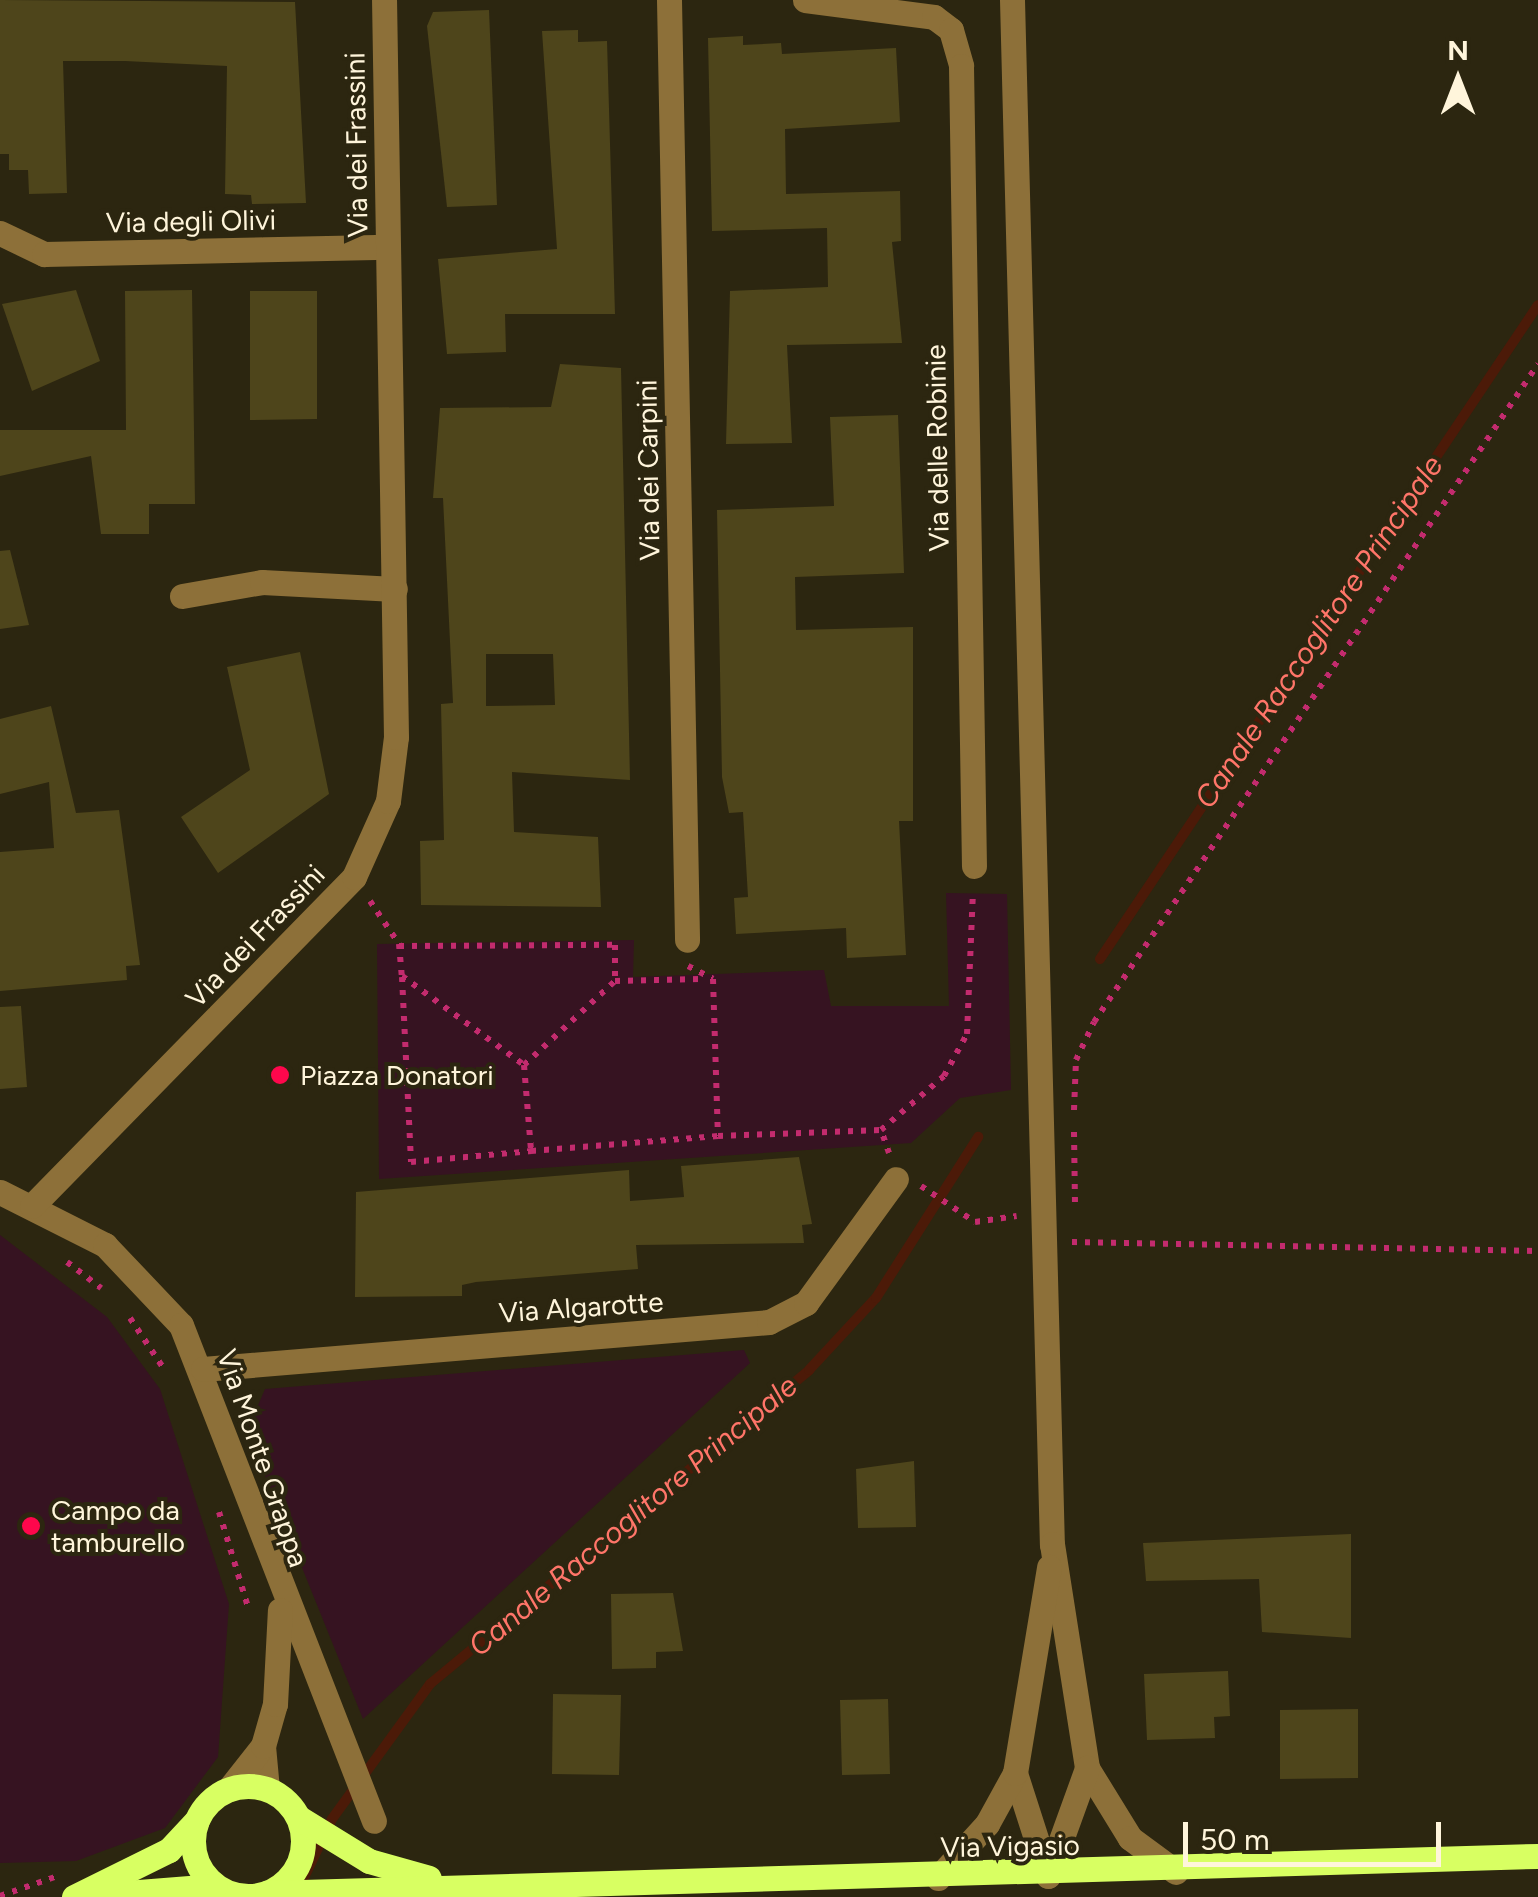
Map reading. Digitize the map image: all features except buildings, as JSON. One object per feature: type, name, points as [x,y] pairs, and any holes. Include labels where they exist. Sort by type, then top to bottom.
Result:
[{"type":"main road","points":[[70,1885],[169,1850],[229,1790],[285,1803],[302,1856],[266,1894],[227,1891],[92,1897]]},
{"type":"main road","name":"Via Vigasio","points":[[285,1803],[402,1887]]},
{"type":"main road","points":[[197,1820],[196,1861],[227,1891]]},
{"type":"main road","name":"Via Vigasio","points":[[266,1894],[402,1887],[549,1894],[1538,1856]]},
{"type":"street","name":"Via dei Frassini","points":[[32,1206],[354,877],[395,769],[384,0]]},
{"type":"street","name":"Via dei Carpini","points":[[669,0],[688,940]]},
{"type":"street","name":"Via delle Robinie","points":[[805,0],[934,17],[951,30],[960,66],[974,866]]},
{"type":"street","points":[[1012,0],[1041,1242],[1052,1544],[1087,1768],[1130,1838],[1176,1872]]},
{"type":"street","name":"Via degli Olivi","points":[[0,233],[44,254],[388,247]]},
{"type":"street","points":[[182,596],[262,582],[395,589]]},
{"type":"street","name":"Via Algarotte","points":[[203,1369],[769,1322],[806,1303],[908,1183]]},
{"type":"street","name":"Via Monte Grappa","points":[[0,1192],[105,1245],[181,1325],[203,1369],[281,1600],[370,1812]]},
{"type":"street","points":[[938,1878],[987,1824],[1016,1773],[1052,1544]]},
{"type":"street","name":"Via Monte Grappa","points":[[229,1790],[263,1746],[276,1704],[281,1600]]},
{"type":"street","name":"Via Monte Grappa","points":[[263,1746],[285,1803]]},
{"type":"street","points":[[1048,1876],[1087,1768]]},
{"type":"street","points":[[1016,1773],[1048,1876]]},
{"type":"path","points":[[1063,1214],[1076,1197],[1076,1060],[1094,1022],[1538,364]]},
{"type":"path","points":[[354,877],[400,946],[411,1162],[718,1136],[881,1130],[944,1076],[968,1034],[974,866]]},
{"type":"path","points":[[688,940],[689,974],[713,979]]},
{"type":"path","points":[[400,946],[615,945],[616,981]]},
{"type":"path","points":[[402,976],[524,1065],[531,1152]]},
{"type":"path","points":[[524,1065],[616,981],[713,979]]},
{"type":"path","points":[[713,979],[718,1136]]},
{"type":"path","points":[[881,1130],[908,1183],[960,1214],[975,1222],[1024,1215]]},
{"type":"path","points":[[1041,1242],[1538,1251]]},
{"type":"path","points":[[47,1250],[114,1297]]},
{"type":"path","points":[[123,1309],[172,1383]]},
{"type":"path","points":[[216,1503],[252,1621]]},
{"type":"path","points":[[0,1896],[70,1885]]},
{"type":"shaded area","points":[[946,893],[1007,894],[1011,1090],[960,1098],[911,1143],[379,1179],[377,944],[634,940],[633,977],[824,970],[831,1006],[949,1006]]},
{"type":"shaded area","points":[[0,1235],[107,1317],[160,1389],[229,1604],[218,1757],[165,1828],[76,1861],[0,1863]]},
{"type":"shaded area","points":[[744,1350],[750,1363],[363,1719],[247,1431],[265,1389]]},
{"type":"waterway","name":"Canale Raccoglitore Principale","points":[[1100,959],[1538,305]]},
{"type":"waterway","name":"Canale Raccoglitore Principale","points":[[299,1888],[332,1819],[430,1684],[809,1370],[876,1298],[978,1137]]},
{"type":"place","name":"Piazza Donatori","points":[[280,1075]]},
{"type":"place","name":"Campo da tamburello","points":[[31,1526]]}]
